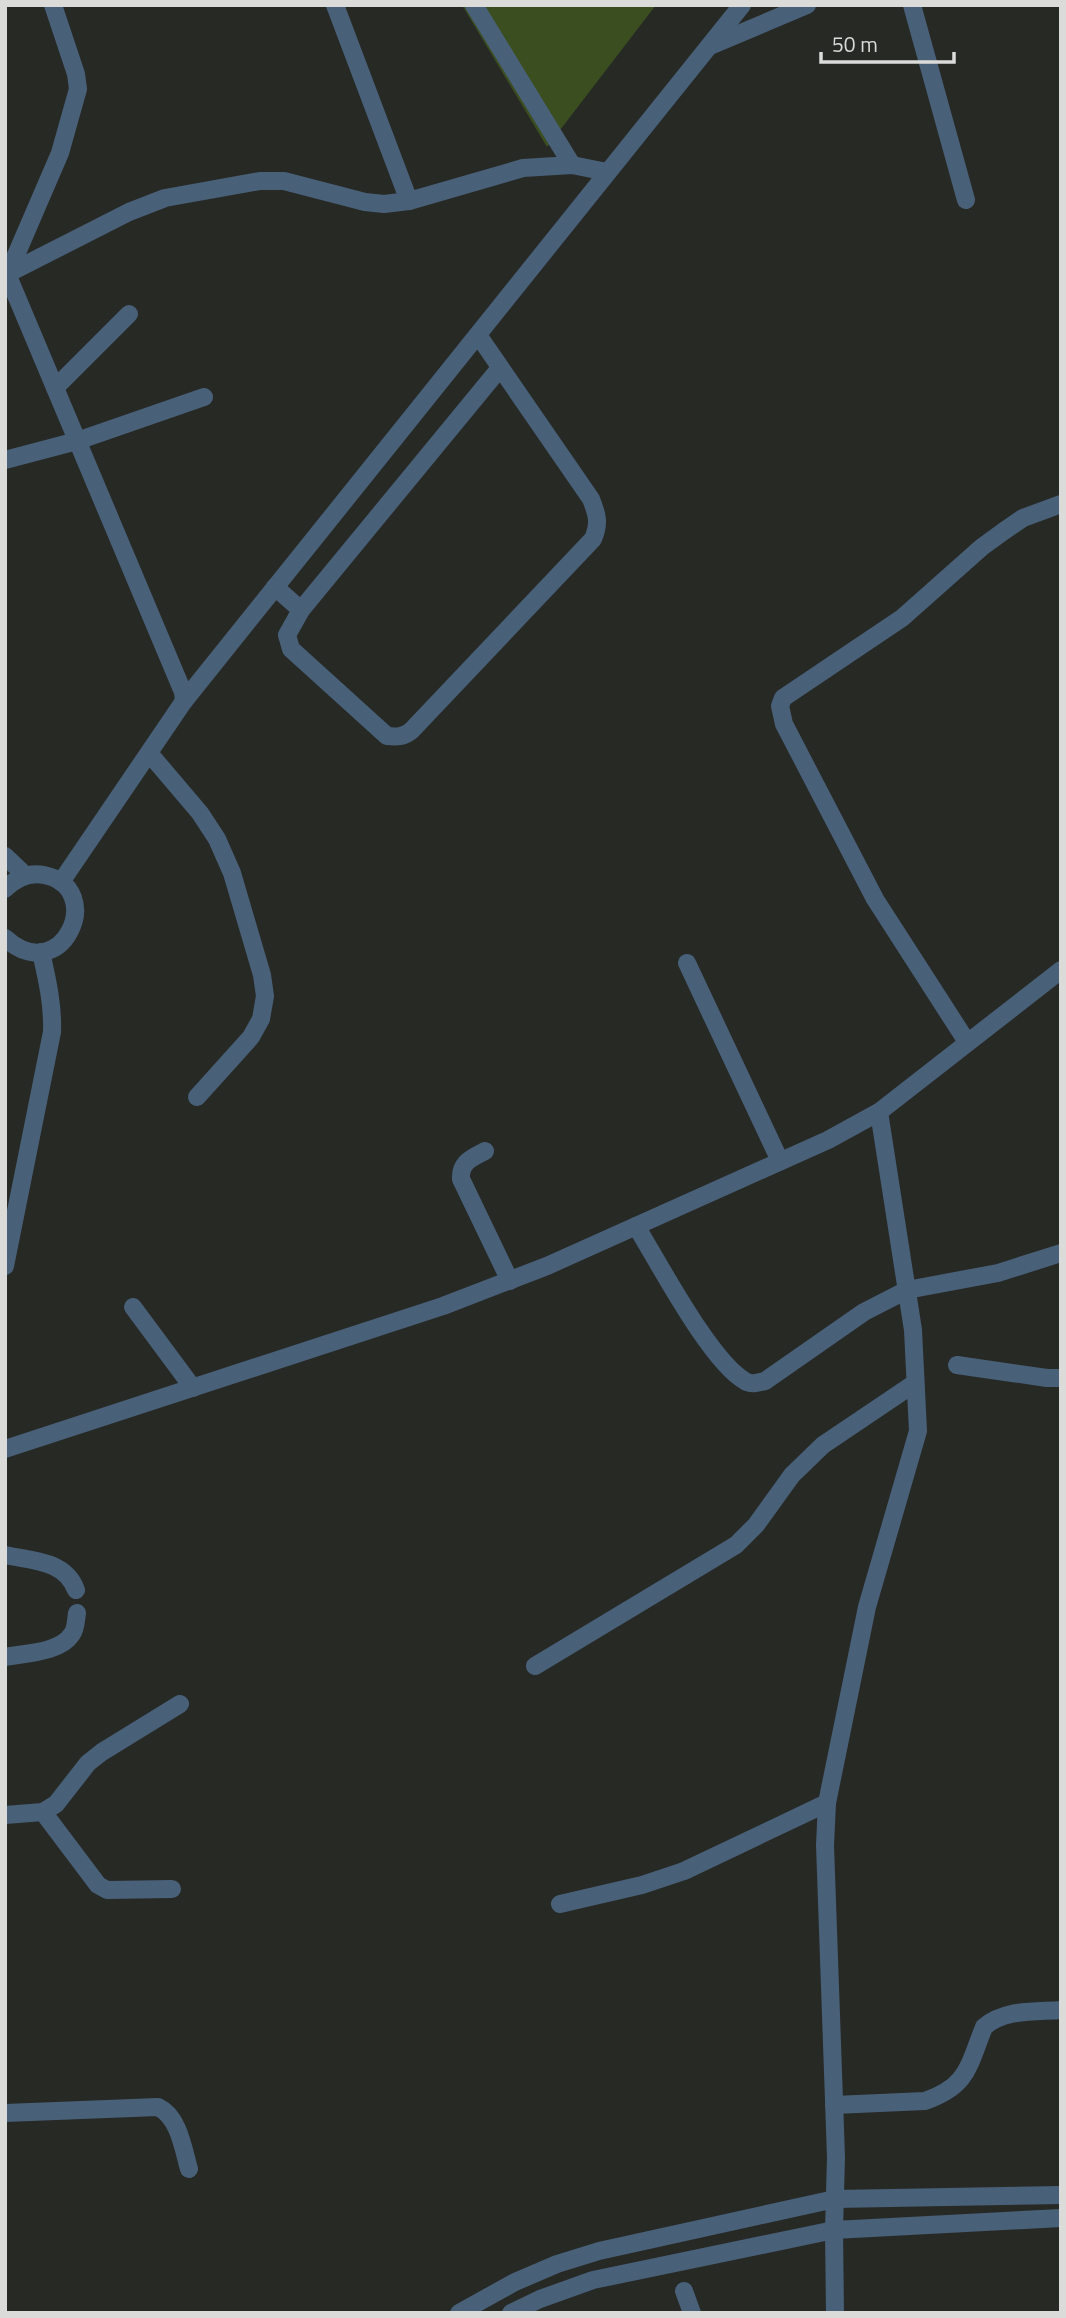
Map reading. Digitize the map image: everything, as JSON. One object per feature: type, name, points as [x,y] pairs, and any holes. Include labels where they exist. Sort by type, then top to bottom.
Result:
[{"type":"street","points":[[53,5],[76,74],[78,89],[60,153],[6,274],[183,692],[184,701]]},
{"type":"street","points":[[335,5],[408,201]]},
{"type":"street","points":[[474,5],[572,165]]},
{"type":"street","points":[[61,882],[184,701],[742,5]]},
{"type":"street","points":[[708,47],[807,5]]},
{"type":"street","points":[[912,5],[966,200]]},
{"type":"street","points":[[6,274],[129,212],[165,198],[260,181],[284,181],[365,202],[384,204],[408,201],[523,168],[572,165],[607,172]]},
{"type":"street","points":[[55,388],[130,314]]},
{"type":"street","points":[[478,335],[592,499],[598,527],[593,539],[405,736],[387,736],[291,649],[287,635],[301,610],[500,368]]},
{"type":"street","points":[[5,460],[77,441],[204,397]]},
{"type":"street","points":[[967,1042],[875,899],[784,724],[780,706],[783,698],[902,618],[982,547],[1004,531],[1023,518],[1061,504]]},
{"type":"street","points":[[275,587],[301,610]]},
{"type":"street","points":[[149,753],[200,813],[217,839],[232,873],[262,975],[265,996],[261,1019],[251,1037],[197,1097]]},
{"type":"street","points":[[5,856],[25,875]]},
{"type":"street","points":[[5,889],[14,880],[25,875],[50,876],[61,882],[69,892],[75,903],[76,916],[65,940],[54,948],[27,952],[5,938]]},
{"type":"street","points":[[5,1266],[52,1032],[50,990],[41,952]]},
{"type":"street","points":[[687,963],[780,1161]]},
{"type":"street","points":[[5,1449],[443,1306],[510,1281],[828,1140],[879,1112],[1061,971]]},
{"type":"street","points":[[835,2313],[836,2157],[825,1845],[827,1803],[867,1607],[918,1431],[913,1329],[879,1112]]},
{"type":"street","points":[[485,1151],[465,1163],[460,1169],[461,1179],[510,1281]]},
{"type":"street","points":[[636,1226],[709,1344],[745,1381],[756,1384],[765,1381],[864,1312],[907,1290],[999,1273],[1061,1253]]},
{"type":"street","points":[[133,1307],[192,1388]]},
{"type":"street","points":[[957,1365],[1061,1378]]},
{"type":"street","points":[[535,1666],[736,1545],[756,1525],[792,1475],[822,1445],[915,1383]]},
{"type":"street","points":[[5,1555],[56,1566],[72,1580],[76,1590]]},
{"type":"street","points":[[5,1657],[54,1647],[65,1642],[74,1633],[77,1613]]},
{"type":"street","points":[[5,1815],[43,1812],[56,1804],[67,1793],[78,1774],[102,1752],[180,1704]]},
{"type":"street","points":[[560,1904],[642,1885],[684,1871],[827,1803]]},
{"type":"street","points":[[43,1812],[98,1885],[107,1890],[172,1889]]},
{"type":"street","points":[[835,2114],[925,2101],[947,2093],[961,2081],[984,2027],[990,2021],[1012,2014],[1061,2010]]},
{"type":"street","points":[[5,2113],[158,2107],[168,2112],[173,2120],[189,2169]]},
{"type":"street","points":[[458,2313],[556,2264],[599,2251],[835,2199],[1061,2195]]},
{"type":"street","points":[[511,2313],[540,2299],[593,2280],[834,2230],[1061,2218]]},
{"type":"street","points":[[684,2291],[692,2313]]},
{"type":"green space","points":[[462,5],[656,5],[547,147]]}]
